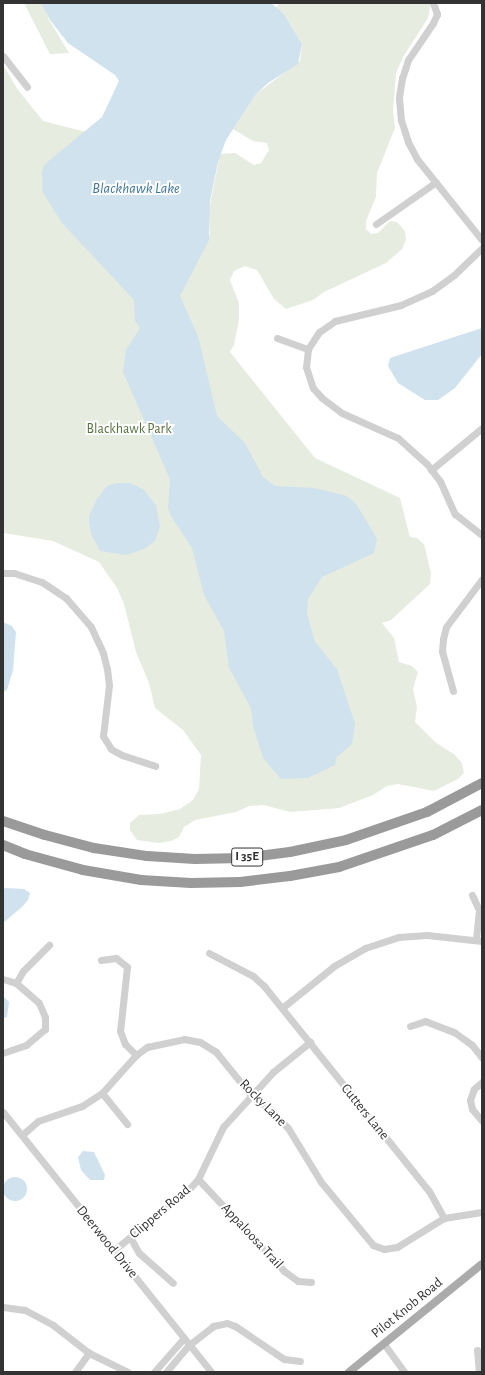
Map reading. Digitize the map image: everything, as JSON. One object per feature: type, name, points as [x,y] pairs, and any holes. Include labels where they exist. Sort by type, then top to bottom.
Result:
[{"type":"highway","name":"I 35E","points":[[3,821],[45,835],[94,848],[147,856],[195,859],[243,858],[290,852],[369,833],[427,812],[482,783]]},
{"type":"highway","name":"I 35E","points":[[3,845],[25,854],[83,870],[141,880],[191,883],[240,882],[290,876],[339,867],[433,835],[482,810]]},
{"type":"main road","name":"Pilot Knob Road","points":[[349,1372],[482,1264]]},
{"type":"street","points":[[435,5],[433,24],[408,60],[399,98],[401,120],[408,142],[436,182],[482,240]]},
{"type":"street","points":[[3,56],[27,87]]},
{"type":"street","points":[[376,224],[436,182]]},
{"type":"street","points":[[482,248],[454,275],[432,292],[401,304],[335,321],[319,332],[308,349],[306,368],[313,388],[322,398],[342,413],[398,438],[431,470],[440,481],[455,514],[482,535]]},
{"type":"street","points":[[277,338],[308,349]]},
{"type":"street","points":[[431,470],[482,428]]},
{"type":"street","points":[[3,573],[14,573],[42,582],[66,598],[91,627],[103,653],[109,685],[103,736],[111,749],[122,755],[155,766]]},
{"type":"street","points":[[453,691],[442,651],[446,627],[482,579]]},
{"type":"street","points":[[282,1008],[334,966],[365,948],[398,937],[427,935],[479,940],[479,910],[472,896]]},
{"type":"street","points":[[16,983],[23,971],[49,945]]},
{"type":"street","name":"Cutters Lane","points":[[209,953],[253,976],[282,1008],[430,1192],[444,1218]]},
{"type":"street","points":[[101,960],[116,958],[126,967],[120,1031],[125,1044],[136,1055]]},
{"type":"street","points":[[3,979],[16,983],[39,1003],[45,1017],[45,1029],[31,1042],[3,1053]]},
{"type":"street","points":[[410,1026],[425,1021],[454,1032],[472,1045],[482,1058]]},
{"type":"street","name":"Rocky Lane","points":[[22,1135],[38,1122],[82,1106],[102,1093],[136,1055],[158,1043],[184,1039],[200,1042],[216,1052],[251,1095],[272,1111],[288,1128],[321,1182],[373,1245],[384,1249],[398,1247],[444,1218],[482,1212]]},
{"type":"street","name":"Clippers Road","points":[[113,1251],[198,1179],[217,1135],[251,1095],[274,1072],[310,1042]]},
{"type":"street","points":[[482,1082],[474,1089],[470,1100],[472,1109],[482,1121]]},
{"type":"street","points":[[102,1093],[127,1124]]},
{"type":"street","name":"Deerwood Drive","points":[[3,1112],[211,1372]]},
{"type":"street","name":"Appaloosa Trail","points":[[198,1179],[284,1271],[298,1281],[311,1282]]},
{"type":"street","points":[[130,1237],[139,1253],[172,1283]]},
{"type":"street","points":[[3,1308],[25,1310],[53,1325],[89,1353],[128,1372]]},
{"type":"street","points":[[166,1372],[189,1345],[213,1326],[227,1323],[235,1326],[284,1359],[300,1361]]},
{"type":"street","points":[[154,1372],[184,1338]]},
{"type":"street","points":[[384,1344],[404,1372]]},
{"type":"street","points":[[477,1350],[479,1372]]},
{"type":"street","points":[[75,1372],[89,1353]]},
{"type":"green space","points":[[24,3],[45,3],[48,18],[69,53],[50,54]]},
{"type":"green space","name":"Blackhawk Park","points":[[280,3],[431,3],[428,18],[403,57],[396,73],[393,111],[395,128],[377,173],[376,197],[366,221],[366,229],[371,234],[378,233],[390,221],[397,222],[405,231],[406,240],[402,249],[386,263],[324,292],[313,300],[286,309],[274,299],[257,270],[245,266],[234,271],[230,280],[239,303],[239,320],[234,345],[230,352],[315,458],[400,498],[410,537],[417,538],[424,544],[431,573],[430,584],[391,620],[382,623],[394,638],[399,662],[412,666],[418,672],[413,689],[417,707],[415,722],[435,742],[455,755],[462,763],[464,773],[458,779],[434,791],[398,784],[387,786],[373,795],[339,808],[290,812],[264,805],[249,806],[236,812],[195,820],[184,827],[179,837],[171,841],[159,843],[137,840],[130,830],[130,823],[139,815],[160,814],[180,809],[193,800],[199,789],[201,755],[183,730],[155,708],[149,683],[136,652],[124,604],[117,588],[99,562],[53,541],[3,533],[3,65],[18,90],[43,121],[86,132],[65,148],[180,291],[210,234],[209,210],[220,154],[235,153],[254,165],[261,163],[269,150],[267,143],[253,141],[233,129],[256,94],[300,61],[302,44],[284,14],[275,8]]},
{"type":"water","name":"Blackhawk Lake","points":[[41,3],[271,3],[284,14],[302,44],[298,64],[268,83],[256,94],[226,140],[218,162],[210,201],[209,240],[180,296],[198,336],[217,416],[245,443],[263,477],[275,486],[314,488],[347,496],[357,505],[377,539],[374,553],[322,577],[308,599],[307,613],[315,642],[337,669],[355,724],[352,744],[336,758],[335,765],[308,778],[281,779],[263,758],[253,726],[251,708],[229,668],[224,631],[204,595],[192,548],[171,516],[168,508],[170,479],[123,372],[126,350],[140,328],[135,321],[134,300],[62,223],[42,191],[42,171],[45,164],[102,117],[119,81],[115,75],[68,43],[50,20]]},
{"type":"water","points":[[482,328],[482,354],[455,388],[438,400],[425,400],[398,383],[388,366],[390,358]]},
{"type":"water","points":[[117,483],[130,483],[143,489],[156,505],[160,526],[155,541],[144,549],[126,555],[100,551],[91,534],[89,522],[89,516],[97,499],[107,486]]},
{"type":"water","points":[[3,622],[12,626],[16,632],[13,670],[7,690],[3,692]]},
{"type":"water","points":[[3,889],[24,889],[30,893],[28,900],[22,907],[3,923]]},
{"type":"water","points":[[3,996],[9,1002],[7,1017],[3,1018]]},
{"type":"water","points":[[83,1151],[94,1152],[105,1175],[104,1180],[90,1180],[81,1170],[78,1157]]},
{"type":"water","points":[[15,1177],[24,1180],[27,1189],[24,1198],[15,1201],[6,1198],[3,1189],[6,1180]]}]
